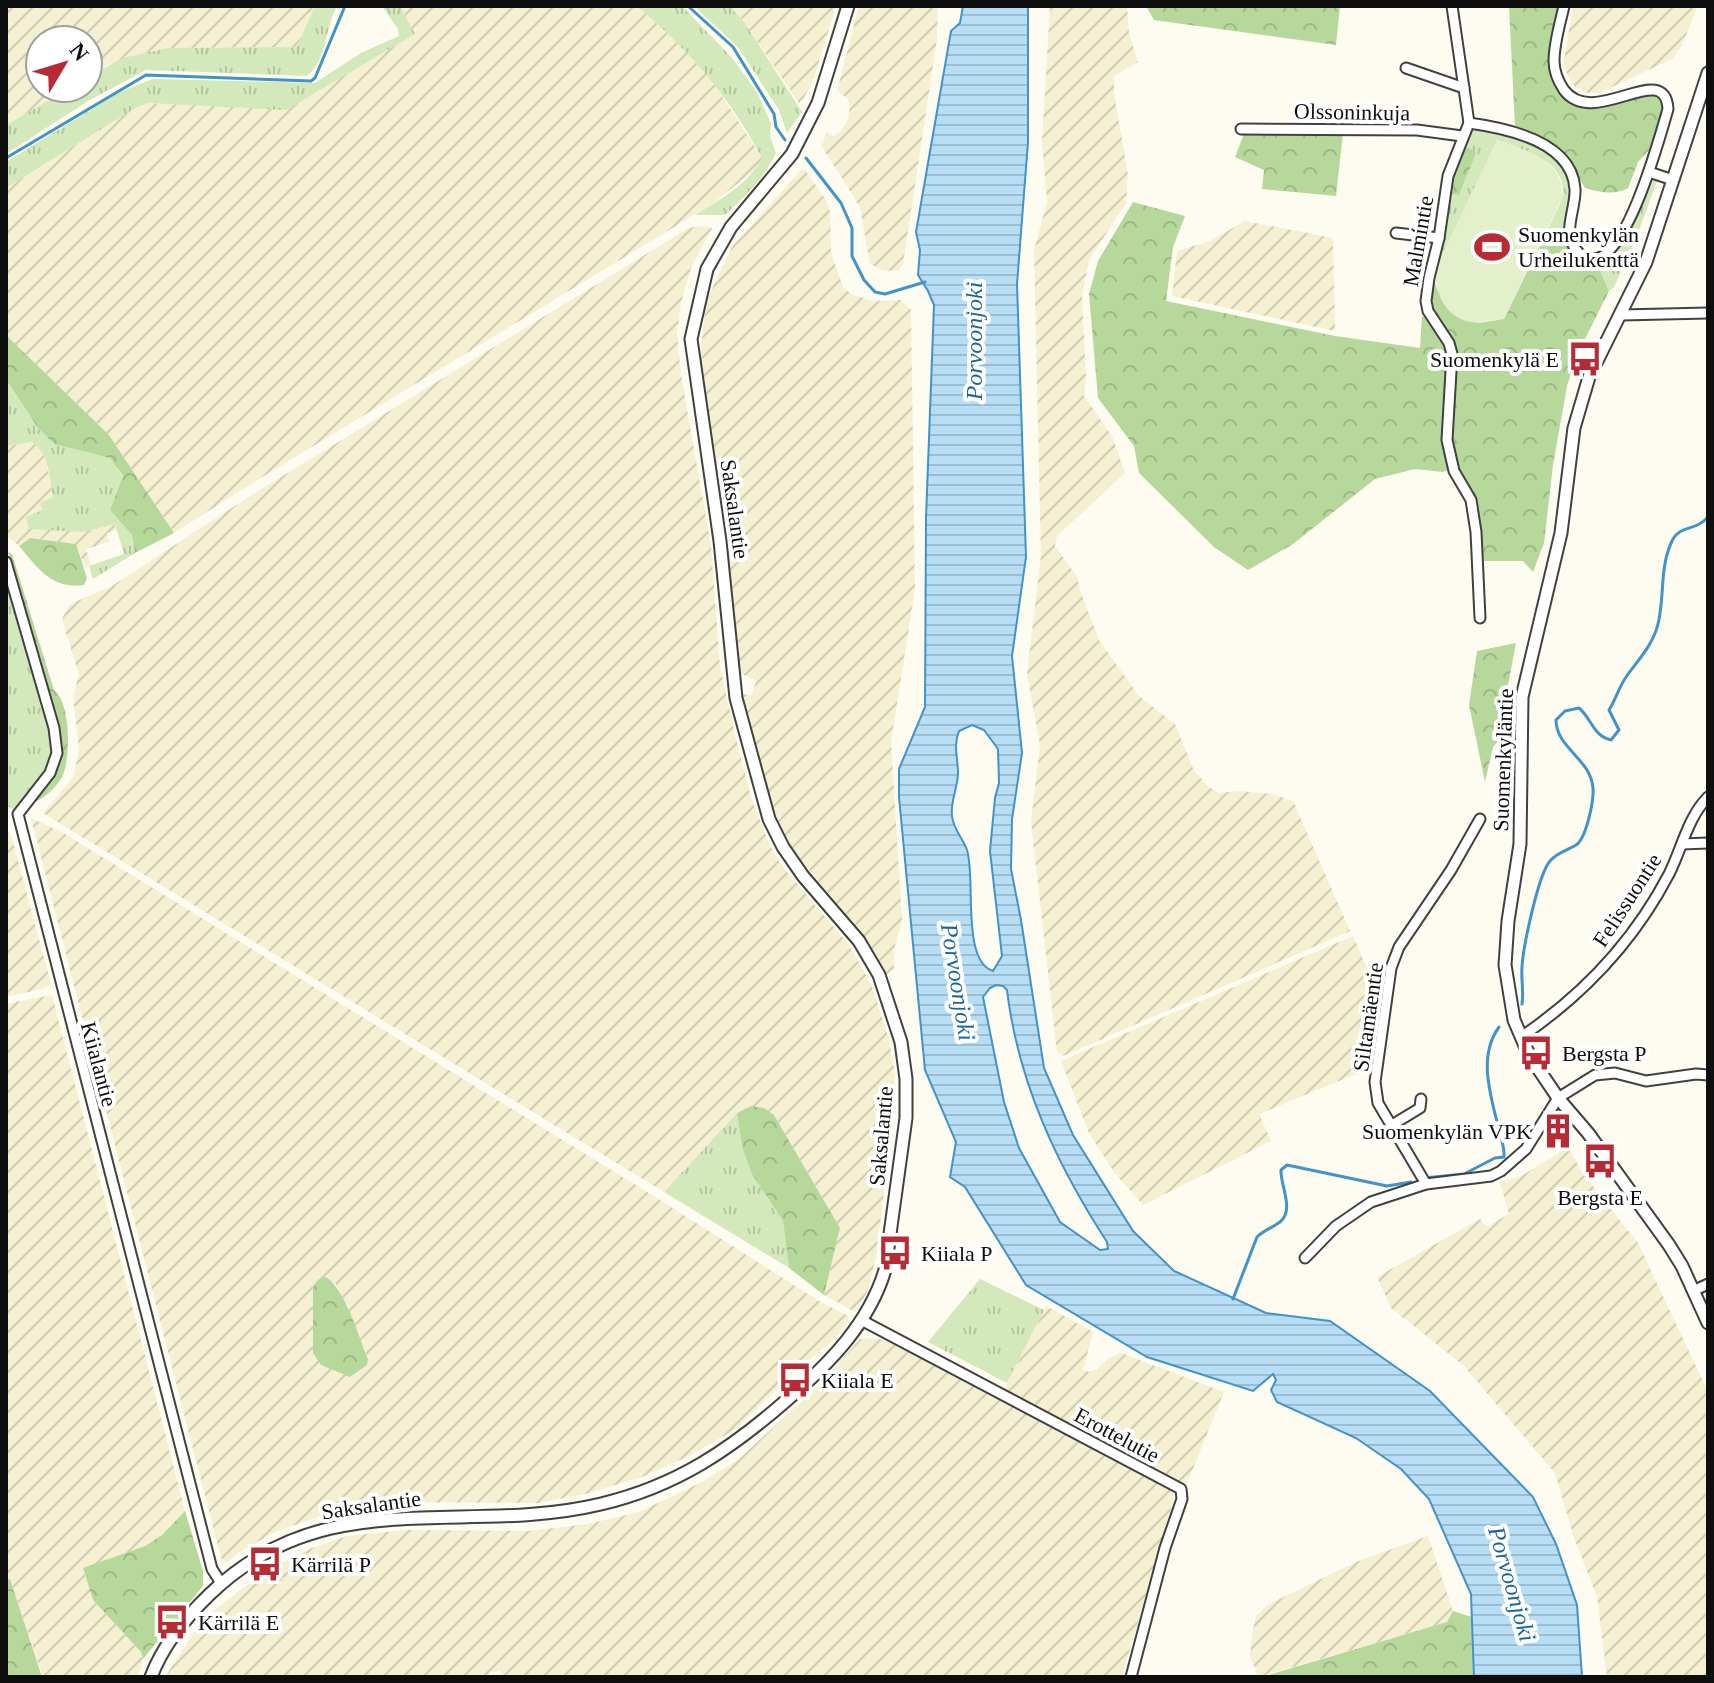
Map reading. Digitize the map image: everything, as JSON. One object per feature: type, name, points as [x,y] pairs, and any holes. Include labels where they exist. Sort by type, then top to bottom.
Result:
[{"type":"street","name":"Saksalantie","points":[[151,1677],[171,1639],[194,1609],[221,1583],[285,1542],[331,1526],[409,1516],[545,1515],[602,1504],[653,1488],[706,1462],[757,1426],[813,1377],[863,1321],[878,1294],[885,1270],[902,1148],[906,1079],[901,1042],[879,975],[859,941],[803,876],[769,819],[736,698],[720,541],[691,339],[707,269],[731,227],[792,154],[818,103],[848,6]]},
{"type":"street","points":[[1452,6],[1469,123],[1516,132],[1549,149],[1563,161],[1571,173],[1575,188],[1571,241],[1579,253],[1590,259],[1604,256],[1618,241],[1649,172],[1668,109],[1668,98],[1660,90],[1648,88],[1599,103],[1579,102],[1566,92],[1555,75],[1554,59],[1564,6]]},
{"type":"street","points":[[1406,68],[1464,88]]},
{"type":"street","name":"Suomenkyläntie","points":[[1708,73],[1646,262],[1589,377],[1579,407],[1569,458],[1561,533],[1522,697],[1520,844],[1508,921],[1505,965],[1509,1002],[1529,1055],[1669,1245],[1708,1323]]},
{"type":"street","name":"Malmintie","points":[[1469,123],[1448,176],[1439,238],[1429,278],[1427,307],[1452,354],[1447,440],[1454,471],[1471,500],[1476,532],[1480,618]]},
{"type":"street","name":"Olssoninkuja","points":[[1241,129],[1417,130],[1462,136]]},
{"type":"street","points":[[1649,172],[1673,180]]},
{"type":"street","points":[[1396,233],[1439,238]]},
{"type":"street","points":[[1621,315],[1708,313]]},
{"type":"street","name":"Kiialantie","points":[[6,562],[50,714],[57,753],[50,773],[18,814],[212,1569],[221,1583]]},
{"type":"street","name":"Felissuontie","points":[[1521,1037],[1559,1011],[1619,953],[1668,875],[1697,808],[1708,797]]},
{"type":"street","name":"Siltamäentie","points":[[1426,1184],[1378,1103],[1375,1082],[1391,968],[1399,947],[1451,870],[1480,819]]},
{"type":"street","points":[[1682,844],[1708,843]]},
{"type":"street","points":[[1305,1258],[1336,1226],[1371,1202],[1426,1184],[1491,1176],[1501,1171],[1526,1149],[1558,1098],[1595,1075],[1615,1073],[1646,1081],[1708,1075]]},
{"type":"street","points":[[1392,1125],[1420,1108],[1421,1099]]},
{"type":"street","points":[[1693,1291],[1708,1284]]},
{"type":"street","name":"Erottelutie","points":[[863,1321],[1181,1489],[1182,1499],[1165,1548],[1131,1677]]},
{"type":"shaded area","points":[[6,6],[315,6],[297,47],[168,48],[104,67],[104,24],[24,24],[24,104],[42,104],[6,125]]},
{"type":"shaded area","points":[[400,6],[637,6],[676,39],[710,77],[762,158],[756,169],[712,204],[174,533],[109,435],[6,335],[6,188],[148,103],[286,109],[415,34]]},
{"type":"shaded area","points":[[729,6],[836,6],[814,78],[803,100],[799,103],[742,19]]},
{"type":"shaded area","points":[[859,6],[938,6],[937,39],[903,264],[898,270],[884,271],[870,264],[860,207],[821,145],[827,133],[834,136],[848,120],[850,107],[847,98],[837,91]]},
{"type":"shaded area","points":[[1050,6],[1127,6],[1129,34],[1138,62],[1114,76],[1114,94],[1128,175],[1126,203],[1089,260],[1082,295],[1084,396],[1112,436],[1125,473],[1057,536],[1055,546],[1077,577],[1099,640],[1139,696],[1175,724],[1194,771],[1219,793],[1272,794],[1293,801],[1350,931],[1063,1056],[1057,1052],[1031,822],[1040,745],[1027,674],[1041,555],[1034,250],[1047,202],[1042,142]]},
{"type":"shaded area","points":[[1573,6],[1698,6],[1681,47],[1672,59],[1599,93],[1588,93],[1574,86],[1563,66]]},
{"type":"shaded area","points":[[801,170],[805,170],[826,200],[830,212],[831,252],[843,287],[852,295],[875,301],[901,300],[911,310],[915,589],[891,742],[902,922],[894,949],[894,969],[886,975],[867,940],[795,853],[765,787],[741,694],[752,695],[756,681],[738,672],[723,512],[702,384],[701,348],[706,302],[718,276],[732,247]]},
{"type":"shaded area","points":[[1245,221],[1333,238],[1335,331],[1172,296],[1177,251],[1210,241]]},
{"type":"shaded area","points":[[689,228],[712,228],[691,268],[681,302],[677,334],[681,375],[711,546],[720,667],[737,743],[751,797],[769,844],[782,866],[849,945],[871,984],[888,1036],[895,1073],[876,1257],[868,1291],[855,1312],[824,1295],[840,1228],[774,1115],[751,1106],[737,1113],[664,1192],[43,813],[74,776],[79,748],[73,696],[79,675],[62,619],[70,604],[112,586],[250,496]]},
{"type":"shaded area","points":[[32,442],[41,448],[46,459],[53,497],[83,532],[114,523],[117,530],[107,533],[109,542],[86,549],[91,564],[85,568],[76,544],[30,538],[19,546],[6,535],[6,446]]},
{"type":"shaded area","points":[[31,818],[65,834],[819,1301],[848,1316],[848,1321],[835,1339],[791,1375],[736,1429],[691,1455],[642,1477],[589,1493],[540,1503],[386,1502],[344,1508],[275,1532],[226,1563],[221,1558]],"holes":[[[335,1283],[368,1358],[313,1353],[313,1289]]]},
{"type":"shaded area","points":[[6,828],[12,838],[51,984],[6,997]]},
{"type":"shaded area","points":[[1353,936],[1374,985],[1371,1044],[1363,1071],[1259,1114],[1271,1141],[1143,1205],[1114,1172],[1089,1133],[1061,1061]]},
{"type":"shaded area","points":[[52,995],[185,1511],[162,1535],[145,1546],[83,1569],[93,1600],[141,1652],[143,1659],[138,1677],[43,1677],[10,1579],[6,1580],[6,1004]]},
{"type":"shaded area","points":[[1569,1147],[1581,1171],[1638,1243],[1708,1392],[1708,1677],[1607,1677],[1597,1597],[1573,1535],[1555,1473],[1463,1365],[1391,1308],[1377,1277],[1480,1219],[1487,1227],[1509,1214],[1500,1182],[1521,1176]]},
{"type":"shaded area","points":[[1046,1306],[1093,1332],[1083,1370],[1089,1372],[1097,1369],[1109,1358],[1121,1353],[1224,1392],[1186,1486],[1004,1390]]},
{"type":"shaded area","points":[[860,1339],[886,1340],[1171,1488],[1174,1498],[1122,1677],[502,1677],[500,1671],[489,1673],[489,1677],[165,1677],[200,1623],[217,1608],[270,1568],[312,1548],[347,1536],[405,1530],[528,1531],[588,1524],[639,1512],[700,1483],[739,1459],[815,1389]]},
{"type":"shaded area","points":[[1428,1536],[1453,1611],[1448,1622],[1258,1677],[1250,1655],[1252,1635],[1256,1616],[1269,1604],[1356,1562]]},
{"type":"green space","points":[[315,6],[337,6],[322,52],[307,76],[146,70],[104,92],[104,68],[123,58],[168,48],[297,47]]},
{"type":"green space","points":[[382,6],[400,6],[415,34],[286,110],[148,103],[6,188],[6,162],[120,92],[153,79],[315,83],[361,53],[399,36],[398,29]]},
{"type":"green space","points":[[637,6],[682,6],[733,59],[758,94],[771,124],[770,136],[776,153],[754,187],[725,215],[695,215],[741,184],[762,158],[736,114],[707,76]]},
{"type":"green space","points":[[694,6],[729,6],[742,19],[802,112],[787,133],[779,110],[738,47]]},
{"type":"green space","points":[[1146,6],[1340,6],[1336,45],[1154,20]]},
{"type":"green space","points":[[1509,6],[1558,6],[1550,43],[1549,67],[1558,89],[1576,106],[1599,108],[1649,94],[1662,100],[1661,114],[1649,150],[1638,162],[1628,188],[1612,193],[1585,188],[1560,152],[1515,127]]},
{"type":"green space","points":[[42,104],[83,104],[6,154],[6,125]]},
{"type":"green space","points":[[1482,129],[1524,141],[1551,156],[1561,166],[1568,178],[1570,193],[1568,249],[1562,236],[1549,227],[1562,198],[1563,185],[1559,175],[1542,159],[1497,140],[1435,275],[1435,283],[1431,285],[1448,194],[1459,195],[1476,154],[1462,147],[1470,131]]},
{"type":"green space","points":[[1245,131],[1343,133],[1336,196],[1262,189],[1264,170],[1235,157]]},
{"type":"green space","name":"Suomenkylän Urheilukenttä","points":[[1497,140],[1531,153],[1551,166],[1562,185],[1562,198],[1504,319],[1471,322],[1454,315],[1443,302],[1437,285],[1436,267]]},
{"type":"green space","points":[[1462,147],[1476,154],[1459,195],[1448,194]]},
{"type":"green space","points":[[1651,179],[1657,181],[1634,244],[1614,287],[1609,291],[1598,266],[1580,263],[1596,263],[1618,248]]},
{"type":"green space","points":[[1133,202],[1185,216],[1173,247],[1166,301],[1335,336],[1420,348],[1422,316],[1429,320],[1447,347],[1444,444],[1450,469],[1443,472],[1415,469],[1375,479],[1293,544],[1248,570],[1214,547],[1139,473],[1134,446],[1098,398],[1089,294],[1098,261]]},
{"type":"green space","points":[[1549,227],[1581,263],[1598,266],[1609,291],[1577,355],[1567,386],[1553,465],[1544,543],[1533,572],[1523,561],[1480,561],[1476,501],[1458,471],[1451,443],[1456,351],[1433,310],[1431,285],[1435,283],[1449,305],[1470,321],[1504,319]]},
{"type":"green space","points":[[6,335],[109,435],[174,533],[135,553],[132,535],[110,510],[123,476],[110,458],[54,444],[38,428],[6,380]]},
{"type":"green space","points":[[6,381],[38,428],[54,444],[110,458],[123,477],[110,510],[132,535],[135,553],[93,579],[89,566],[124,554],[115,524],[83,532],[29,529],[26,517],[43,510],[40,503],[53,497],[48,466],[38,447],[32,442],[6,446]]},
{"type":"green space","points":[[30,538],[76,544],[87,578],[84,585],[63,584],[47,576],[19,546]]},
{"type":"green space","points":[[8,552],[12,554],[54,690],[64,707],[68,732],[67,758],[62,777],[50,792],[34,803],[55,770],[60,730]]},
{"type":"green space","points":[[6,576],[50,729],[51,743],[44,774],[16,809],[6,806]]},
{"type":"green space","points":[[1516,643],[1508,685],[1508,729],[1493,747],[1485,782],[1469,705],[1477,651]]},
{"type":"green space","points":[[751,1106],[764,1108],[774,1115],[840,1228],[824,1295],[789,1268],[783,1221],[752,1174],[742,1146],[737,1113]]},
{"type":"green space","points":[[737,1113],[742,1146],[766,1196],[783,1221],[789,1268],[664,1192]]},
{"type":"green space","points":[[326,1277],[340,1292],[368,1359],[367,1365],[350,1377],[321,1365],[313,1353],[313,1289],[318,1280]]},
{"type":"green space","points":[[980,1279],[1044,1310],[1007,1383],[928,1342]]},
{"type":"green space","points":[[185,1511],[203,1571],[203,1586],[143,1659],[141,1652],[93,1600],[83,1568],[145,1546],[162,1535]]},
{"type":"green space","points":[[10,1579],[42,1677],[6,1677],[6,1580]]},
{"type":"green space","points":[[1453,1611],[1472,1617],[1474,1677],[1262,1677],[1447,1622]]},
{"type":"water","name":"Porvoonjoki","points":[[963,6],[1028,6],[1028,142],[1017,284],[1026,557],[1012,656],[1022,753],[1012,819],[1011,869],[1044,1068],[1073,1135],[1133,1231],[1174,1271],[1266,1313],[1330,1321],[1430,1391],[1533,1497],[1556,1544],[1577,1605],[1582,1677],[1474,1677],[1471,1594],[1429,1499],[1401,1469],[1356,1438],[1277,1402],[1271,1390],[1276,1380],[1273,1374],[1253,1391],[1147,1357],[1026,1285],[965,1187],[950,1177],[956,1142],[925,1070],[899,797],[899,769],[925,707],[926,518],[934,305],[918,275],[920,250],[916,232],[951,31],[960,23]],"holes":[[[972,725],[984,730],[998,749],[999,783],[990,851],[1002,956],[993,971],[983,964],[977,952],[971,917],[967,850],[952,816],[958,778],[957,736],[959,731]],[[996,985],[1007,990],[1020,1057],[1042,1122],[1108,1249],[1100,1250],[1060,1222],[1019,1148],[1004,1102],[983,997]]]},
{"type":"waterway","points":[[6,158],[146,75],[311,81],[315,78],[345,6]]},
{"type":"waterway","points":[[688,6],[733,47],[774,114],[776,127],[785,140]]},
{"type":"waterway","points":[[806,158],[841,203],[852,228],[852,256],[864,280],[875,292],[885,294],[925,282]]},
{"type":"waterway","points":[[1522,1004],[1523,958],[1545,869],[1553,858],[1580,841],[1592,802],[1591,778],[1562,738],[1556,720],[1565,711],[1579,708],[1605,738],[1611,740],[1619,730],[1609,710],[1656,632],[1664,570],[1673,539],[1708,517]]},
{"type":"waterway","points":[[1424,1178],[1464,1174],[1495,1158],[1504,1157],[1487,1062],[1499,1027]]},
{"type":"waterway","points":[[1233,1299],[1257,1237],[1284,1217],[1287,1204],[1281,1170],[1287,1165],[1387,1186],[1411,1182]]},
{"type":"place","name":"Suomenkylän Urheilukenttä","points":[[1492,247]]},
{"type":"place","name":"Suomenkylä E","points":[[1585,359]]},
{"type":"place","name":"Bergsta P","points":[[1536,1053]]},
{"type":"place","name":"Suomenkylän VPK","points":[[1558,1131]]},
{"type":"place","name":"Bergsta E","points":[[1600,1161]]},
{"type":"place","name":"Kiiala P","points":[[895,1253]]},
{"type":"place","name":"Kiiala E","points":[[795,1380]]},
{"type":"place","name":"Kärrilä P","points":[[265,1564]]},
{"type":"place","name":"Kärrilä E","points":[[172,1622]]}]
